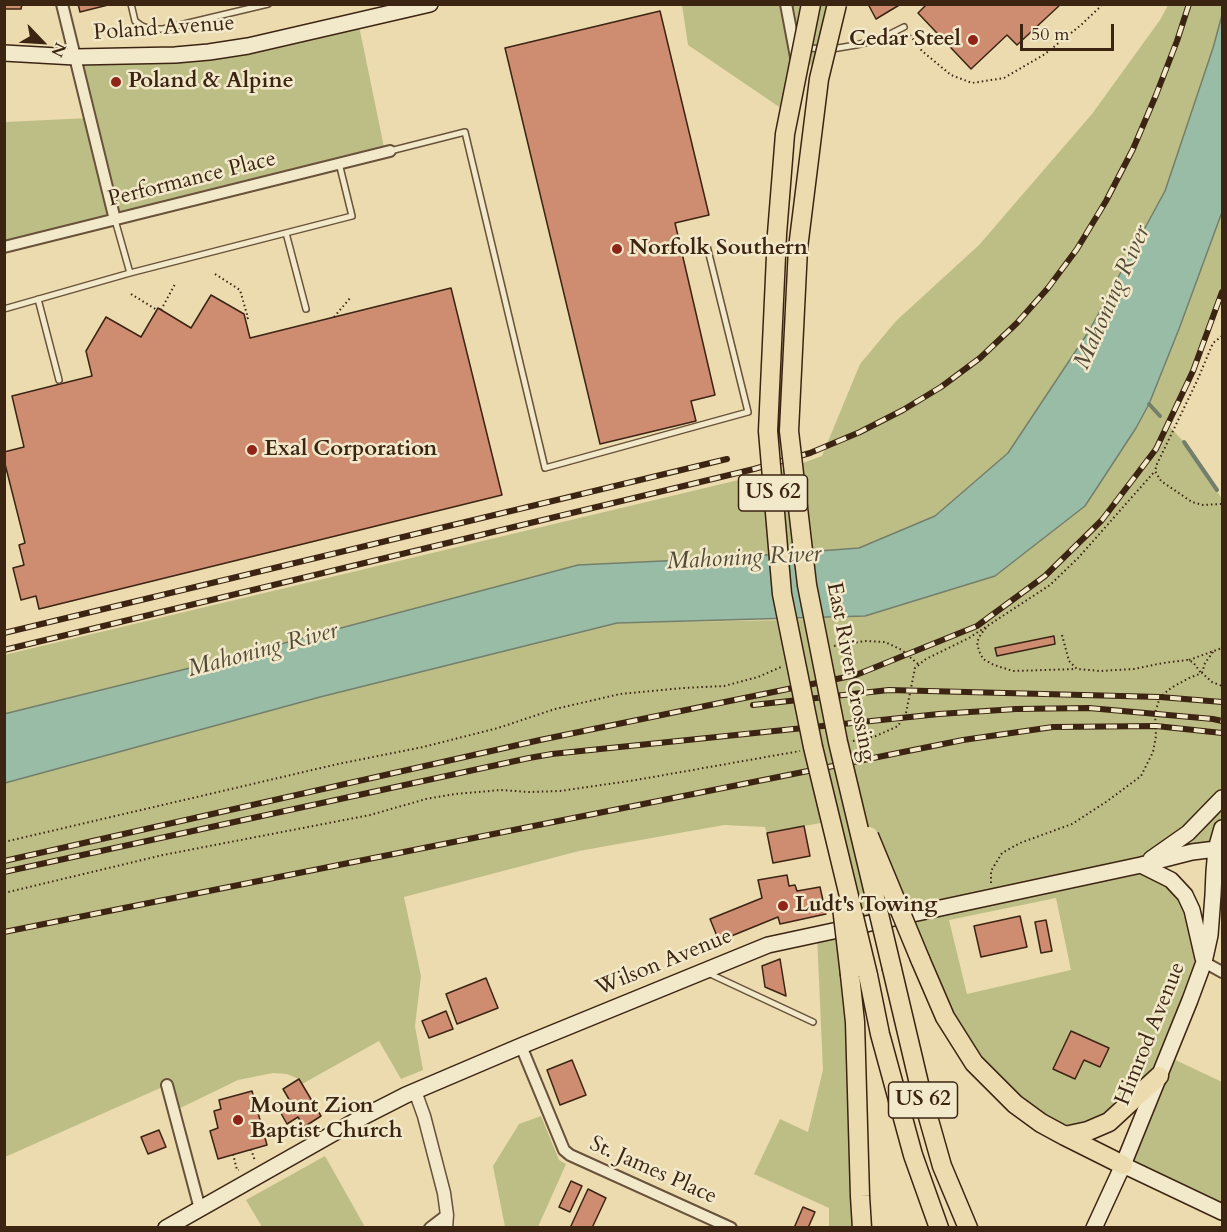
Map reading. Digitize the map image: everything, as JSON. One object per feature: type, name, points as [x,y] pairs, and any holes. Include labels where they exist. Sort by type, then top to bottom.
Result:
[{"type":"highway","name":"US 62","points":[[811,4],[786,134],[777,234],[768,431],[782,594],[813,747],[832,825],[859,975],[880,1034],[913,1155],[939,1227]]},
{"type":"highway","name":"East River Crossing","points":[[837,4],[819,79],[798,248],[789,431],[807,585],[848,783],[921,1092],[942,1166],[968,1227]]},
{"type":"highway","points":[[848,783],[945,1017],[974,1063],[1015,1104],[1041,1124],[1123,1165]]},
{"type":"highway","points":[[859,975],[855,1022],[862,1227]]},
{"type":"highway","points":[[1065,1136],[1088,1131],[1109,1122],[1159,1076]]},
{"type":"main road","name":"Poland Avenue","points":[[4,53],[75,57],[175,55],[248,46],[430,4]]},
{"type":"main road","points":[[1141,865],[1188,833],[1222,798]]},
{"type":"main road","name":"Himrod Avenue","points":[[1094,1227],[1123,1165],[1204,962],[1218,872],[1216,849],[1222,828]]},
{"type":"main road","name":"Wilson Avenue","points":[[166,1227],[357,1120],[415,1091],[768,945],[1192,852],[1216,849]]},
{"type":"main road","points":[[1141,865],[1171,879],[1185,895],[1192,910],[1204,962]]},
{"type":"main road","points":[[1123,1165],[1222,1212]]},
{"type":"street","points":[[62,4],[115,220]]},
{"type":"street","points":[[786,4],[795,47],[798,89],[794,117]]},
{"type":"street","name":"Performance Place","points":[[4,247],[390,151]]},
{"type":"street","points":[[1204,962],[1222,972]]},
{"type":"street","name":"St. James Place","points":[[521,1046],[564,1150],[570,1155],[731,1227]]},
{"type":"street","points":[[167,1085],[200,1209]]},
{"type":"street","points":[[415,1091],[424,1116],[444,1193],[447,1221],[430,1227]]},
{"type":"lane","points":[[132,4],[135,21],[152,29],[163,29],[268,4]]},
{"type":"lane","points":[[795,47],[832,49],[856,45],[880,39],[904,27]]},
{"type":"lane","points":[[390,151],[465,132],[545,468],[748,412],[707,246]]},
{"type":"lane","points":[[4,309],[130,273],[352,216],[339,163]]},
{"type":"lane","points":[[115,220],[130,273]]},
{"type":"lane","points":[[286,233],[306,309]]},
{"type":"lane","points":[[38,299],[59,380]]},
{"type":"lane","points":[[704,971],[813,1022]]},
{"type":"path","points":[[904,27],[922,51],[951,75],[972,83],[1004,78],[1045,54],[1103,4]]},
{"type":"path","points":[[215,274],[240,290],[248,318],[245,319]]},
{"type":"path","points":[[131,294],[159,310],[175,284]]},
{"type":"path","points":[[334,317],[351,297]]},
{"type":"path","points":[[854,741],[876,736],[898,726],[906,714],[915,668],[926,659],[969,638],[1050,585],[1079,557],[1155,471],[1213,343],[1222,336]]},
{"type":"path","points":[[1155,471],[1161,481],[1192,502],[1203,505],[1222,504]]},
{"type":"path","points":[[988,626],[977,642],[983,659],[1013,671],[1134,669],[1187,660],[1222,648]]},
{"type":"path","points":[[1062,635],[1069,661],[1077,669]]},
{"type":"path","points":[[829,646],[865,641],[885,642],[902,650],[919,665]]},
{"type":"path","points":[[1202,673],[1205,663],[1213,652]]},
{"type":"path","points":[[1187,660],[1193,662],[1212,682],[1222,686]]},
{"type":"path","points":[[4,842],[316,769],[423,747],[498,728],[555,709],[620,694],[724,686],[758,677],[785,665]]},
{"type":"path","points":[[990,898],[991,871],[1002,853],[1020,843],[1072,824],[1141,776],[1154,752],[1155,714],[1160,697],[1171,688],[1202,673]]},
{"type":"path","points":[[4,893],[163,855],[370,815],[426,799],[501,790],[560,791],[809,749]]},
{"type":"path","points":[[251,1149],[255,1161]]},
{"type":"path","points":[[233,1154],[237,1170]]},
{"type":"green space","points":[[682,5],[837,5],[822,64],[797,65],[794,117],[688,45]]},
{"type":"green space","points":[[1168,5],[1222,5],[1222,15],[1165,191],[1089,331],[1008,453],[935,516],[859,548],[726,558],[578,565],[198,666],[5,714],[4,655],[789,468],[822,456],[860,364],[896,321],[979,245],[1092,114],[1160,20]]},
{"type":"green space","points":[[358,21],[385,152],[5,247],[5,122],[89,118],[75,57],[175,55]]},
{"type":"green space","points":[[1222,212],[1222,292],[1193,371],[1168,425],[1187,445],[1222,499],[1222,828],[1216,849],[1142,865],[1179,886],[1204,962],[1167,1056],[1222,1082],[1222,1212],[1123,1165],[1158,1078],[1116,1117],[1065,1136],[974,1063],[903,916],[856,926],[862,1227],[829,1227],[829,1208],[754,1174],[780,1119],[808,1132],[823,1070],[817,935],[845,931],[831,821],[767,833],[765,827],[724,825],[579,851],[404,897],[421,976],[415,1026],[423,1070],[401,1079],[379,1041],[302,1084],[299,1079],[287,1074],[273,1073],[238,1080],[174,1111],[167,1085],[5,1157],[5,783],[320,697],[617,623],[865,616],[1136,428],[1149,404]],"holes":[[[1056,898],[1071,970],[967,994],[949,920]]]},
{"type":"green space","points":[[541,1116],[559,1160],[566,1164],[538,1227],[505,1227],[493,1166],[519,1124]]},
{"type":"green space","points":[[325,1156],[365,1227],[262,1227],[246,1200]]},
{"type":"water","name":"Mahoning River","points":[[1222,15],[1222,212],[1149,404],[1085,506],[995,576],[865,616],[617,623],[320,697],[5,783],[4,714],[198,666],[578,565],[726,558],[859,548],[935,516],[1008,453],[1089,331],[1165,191]]},
{"type":"building","points":[[4,4],[22,4],[21,9],[4,9]]},
{"type":"building","points":[[78,4],[112,4],[80,12]]},
{"type":"building","points":[[868,4],[901,4],[876,19]]},
{"type":"building","name":"Cedar Steel","points":[[927,4],[1061,4],[1017,45],[1007,35],[971,69],[918,13]]},
{"type":"building","name":"Norfolk Southern","points":[[660,11],[709,215],[675,223],[715,395],[691,401],[696,421],[600,444],[505,48]]},
{"type":"building","name":"Exal Corporation","points":[[451,288],[502,495],[39,609],[36,596],[21,600],[13,568],[24,565],[19,545],[25,543],[4,460],[4,452],[24,447],[12,396],[92,376],[86,351],[106,317],[141,337],[158,308],[191,328],[211,295],[244,314],[250,338]]},
{"type":"building","points":[[1054,636],[1055,644],[997,656],[995,648]]},
{"type":"building","points":[[804,826],[810,856],[773,863],[767,833]]},
{"type":"building","name":"Ludt's Towing","points":[[787,875],[789,886],[795,885],[797,891],[820,887],[826,914],[780,924],[778,917],[719,941],[710,919],[762,898],[758,880]]},
{"type":"building","points":[[1020,916],[1027,947],[981,957],[974,926]]},
{"type":"building","points":[[1046,920],[1052,951],[1041,953],[1035,922]]},
{"type":"building","points":[[780,959],[786,996],[765,987],[762,966]]},
{"type":"building","points":[[486,978],[498,1008],[457,1024],[446,994]]},
{"type":"building","points":[[446,1011],[453,1029],[429,1038],[422,1021]]},
{"type":"building","points":[[1071,1031],[1109,1048],[1100,1067],[1084,1060],[1075,1079],[1053,1069]]},
{"type":"building","points":[[572,1060],[586,1095],[560,1105],[547,1070]]},
{"type":"building","points":[[299,1079],[321,1116],[304,1127],[298,1117],[287,1124],[278,1108],[290,1101],[283,1089]]},
{"type":"building","name":"Mount Zion Baptist Church","points":[[252,1091],[267,1145],[218,1159],[210,1131],[218,1128],[214,1111],[221,1109],[219,1100]]},
{"type":"building","points":[[159,1130],[166,1147],[148,1154],[141,1137]]},
{"type":"building","points":[[571,1181],[582,1186],[570,1212],[559,1207]]},
{"type":"building","points":[[588,1189],[606,1198],[592,1228],[570,1228]]},
{"type":"building","points":[[803,1207],[815,1212],[808,1228],[794,1228]]},
{"type":"waterway","points":[[1149,404],[1160,416]]},
{"type":"waterway","points":[[1184,442],[1217,490]]},
{"type":"railway","points":[[4,650],[754,469],[810,453],[860,432],[903,410],[941,387],[980,358],[1017,323],[1048,288],[1077,249],[1106,201],[1133,149],[1177,41],[1189,4]]},
{"type":"railway","points":[[4,861],[540,740],[856,675],[977,626],[1045,576],[1102,520],[1156,449],[1193,371],[1222,292]]},
{"type":"railway","points":[[4,633],[727,459]]},
{"type":"railway","points":[[753,705],[889,690],[1160,697],[1222,702]]},
{"type":"railway","points":[[4,872],[552,754],[939,714],[1016,709],[1089,708],[1222,721]]},
{"type":"railway","points":[[4,932],[963,740],[1053,727],[1156,726],[1222,733]]},
{"type":"place","name":"Cedar Steel","points":[[973,40]]},
{"type":"place","name":"Poland & Alpine","points":[[116,82]]},
{"type":"place","name":"Norfolk Southern","points":[[617,249]]},
{"type":"place","name":"Exal Corporation","points":[[252,450]]},
{"type":"place","name":"Ludt's Towing","points":[[783,906]]},
{"type":"place","name":"Mount Zion Baptist Church","points":[[238,1120]]}]
